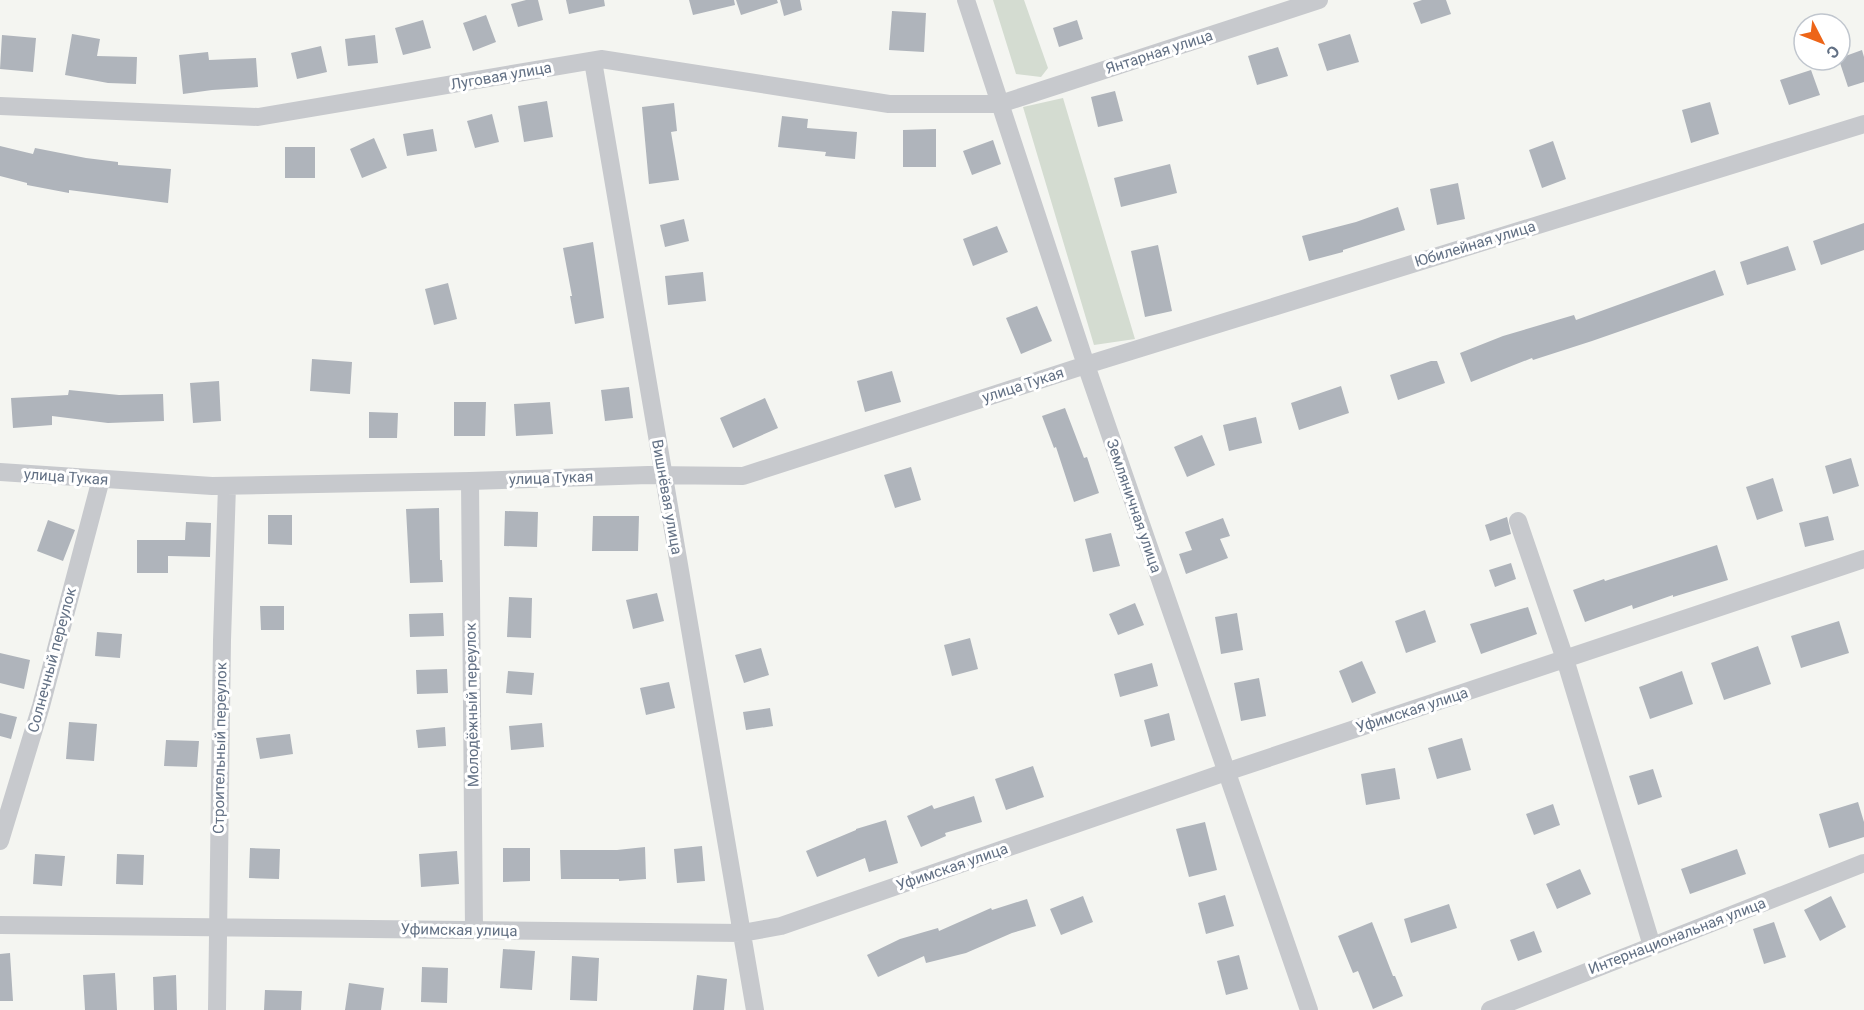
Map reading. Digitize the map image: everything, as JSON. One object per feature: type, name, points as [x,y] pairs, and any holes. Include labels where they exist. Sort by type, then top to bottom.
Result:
[{"type":"street","name":"Земляничная улица","points":[[966,0],[1086,365],[1309,1010]]},
{"type":"street","name":"Янтарная улица","points":[[1000,104],[1319,0]]},
{"type":"street","name":"Луговая улица","points":[[0,106],[258,117],[592,61],[612,61],[889,104],[1000,104]]},
{"type":"street","name":"Вишнёвая улица","points":[[592,61],[755,1010]]},
{"type":"street","name":"Юбилейная улица","points":[[1086,365],[1864,124]]},
{"type":"street","name":"улица Тукая","points":[[0,472],[226,486],[664,475],[743,476],[1086,365]]},
{"type":"street","name":"Солнечный переулок","points":[[0,841],[41,706],[101,479]]},
{"type":"street","name":"Молодёжный переулок","points":[[470,481],[474,930]]},
{"type":"street","name":"Строительный переулок","points":[[217,1010],[226,486]]},
{"type":"street","points":[[1518,521],[1564,659],[1652,946]]},
{"type":"street","name":"Уфимская улица","points":[[0,925],[742,933],[781,926],[1226,772],[1864,559]]},
{"type":"street","name":"Интернациональная улица","points":[[1490,1010],[1864,863]]},
{"type":"shaded area","points":[[993,0],[1024,0],[1048,68],[1041,77],[1016,74]]},
{"type":"shaded area","points":[[1063,98],[1135,339],[1094,345],[1023,107]]},
{"type":"building","points":[[538,0],[543,20],[518,27],[511,4]]},
{"type":"building","points":[[566,0],[604,0],[605,6],[569,14]]},
{"type":"building","points":[[689,0],[734,0],[735,5],[693,15]]},
{"type":"building","points":[[736,0],[777,0],[778,3],[741,15]]},
{"type":"building","points":[[780,0],[800,0],[802,10],[784,16]]},
{"type":"building","points":[[1422,0],[1446,0],[1451,14],[1421,24],[1413,3]]},
{"type":"building","points":[[892,11],[926,13],[924,52],[889,50]]},
{"type":"building","points":[[486,15],[496,42],[473,51],[463,23]]},
{"type":"building","points":[[423,20],[431,48],[403,55],[395,28]]},
{"type":"building","points":[[1077,20],[1083,39],[1059,47],[1053,28]]},
{"type":"building","points":[[72,34],[100,39],[97,56],[137,57],[136,84],[108,83],[65,75]]},
{"type":"building","points":[[1350,34],[1359,62],[1327,71],[1318,44]]},
{"type":"building","points":[[2,35],[36,38],[33,72],[0,69]]},
{"type":"building","points":[[375,35],[378,63],[348,66],[345,39]]},
{"type":"building","points":[[321,46],[327,72],[297,79],[291,53]]},
{"type":"building","points":[[1278,47],[1288,76],[1257,85],[1248,56]]},
{"type":"building","points":[[1862,50],[1864,82],[1848,87],[1843,72],[1852,72],[1852,54]]},
{"type":"building","points":[[208,52],[209,60],[256,58],[258,87],[183,94],[179,55]]},
{"type":"building","points":[[1812,72],[1820,95],[1789,105],[1780,80]]},
{"type":"building","points":[[1115,91],[1123,121],[1098,127],[1091,97]]},
{"type":"building","points":[[547,101],[553,137],[524,142],[518,106]]},
{"type":"building","points":[[1710,102],[1719,134],[1691,143],[1682,110]]},
{"type":"building","points":[[674,103],[677,131],[671,132],[679,180],[649,184],[642,107]]},
{"type":"building","points":[[492,114],[499,142],[475,148],[467,121]]},
{"type":"building","points":[[782,116],[808,119],[807,128],[857,132],[855,159],[825,156],[826,152],[778,147]]},
{"type":"building","points":[[433,129],[437,151],[407,156],[403,134]]},
{"type":"building","points":[[936,129],[936,167],[903,167],[903,130]]},
{"type":"building","points":[[374,138],[387,168],[362,178],[350,149]]},
{"type":"building","points":[[993,140],[1001,164],[972,175],[963,151]]},
{"type":"building","points":[[1553,141],[1566,179],[1542,188],[1529,150]]},
{"type":"building","points":[[0,146],[33,154],[35,148],[118,162],[118,165],[171,169],[168,203],[69,190],[69,193],[27,185],[27,183],[0,176]]},
{"type":"building","points":[[285,147],[315,147],[315,178],[285,178]]},
{"type":"building","points":[[1170,164],[1177,193],[1121,207],[1114,178]]},
{"type":"building","points":[[1458,183],[1465,219],[1437,225],[1430,189]]},
{"type":"building","points":[[1398,207],[1405,230],[1343,250],[1343,252],[1309,261],[1302,236],[1356,222]]},
{"type":"building","points":[[684,219],[689,241],[665,247],[660,225]]},
{"type":"building","points":[[1864,223],[1864,250],[1821,265],[1813,241]]},
{"type":"building","points":[[997,226],[1008,252],[973,266],[963,239]]},
{"type":"building","points":[[593,242],[604,318],[575,324],[563,248]]},
{"type":"building","points":[[1158,245],[1172,311],[1145,317],[1131,251]]},
{"type":"building","points":[[1788,246],[1796,270],[1747,285],[1740,262]]},
{"type":"building","points":[[1715,270],[1724,295],[1592,341],[1533,360],[1532,358],[1471,382],[1460,353],[1503,336],[1574,315],[1576,320]]},
{"type":"building","points":[[703,272],[706,301],[668,305],[665,276]]},
{"type":"building","points":[[448,283],[457,319],[434,325],[425,289]]},
{"type":"building","points":[[1037,306],[1052,341],[1021,354],[1006,318]]},
{"type":"building","points":[[312,359],[352,362],[350,394],[310,391]]},
{"type":"building","points":[[1437,361],[1445,383],[1398,400],[1390,375]]},
{"type":"building","points":[[892,371],[901,402],[865,412],[857,381]]},
{"type":"building","points":[[219,381],[221,421],[193,423],[190,383]]},
{"type":"building","points":[[1341,386],[1349,413],[1299,430],[1291,403]]},
{"type":"building","points":[[629,387],[633,418],[605,421],[601,390]]},
{"type":"building","points":[[69,390],[119,395],[163,394],[164,421],[108,423],[52,416],[52,425],[13,428],[11,398],[68,395]]},
{"type":"building","points":[[765,398],[778,428],[733,448],[720,418]]},
{"type":"building","points":[[454,402],[486,402],[485,436],[454,436]]},
{"type":"building","points":[[550,402],[553,434],[516,436],[514,404]]},
{"type":"building","points":[[1065,408],[1084,458],[1087,457],[1099,493],[1074,502],[1056,447],[1054,448],[1042,416]]},
{"type":"building","points":[[369,412],[398,413],[397,438],[369,438]]},
{"type":"building","points":[[1256,417],[1262,443],[1229,451],[1223,425]]},
{"type":"building","points":[[1202,435],[1215,465],[1187,477],[1174,447]]},
{"type":"building","points":[[1851,458],[1859,486],[1833,494],[1825,466]]},
{"type":"building","points":[[911,467],[921,500],[895,508],[884,475]]},
{"type":"building","points":[[1773,478],[1783,511],[1757,520],[1746,487]]},
{"type":"building","points":[[439,508],[440,560],[442,560],[443,582],[410,583],[406,509]]},
{"type":"building","points":[[505,511],[538,512],[537,547],[504,546]]},
{"type":"building","points":[[268,515],[292,515],[292,545],[268,544]]},
{"type":"building","points":[[593,516],[639,516],[638,551],[592,551]]},
{"type":"building","points":[[1828,516],[1834,540],[1805,547],[1799,523]]},
{"type":"building","points":[[1507,517],[1511,534],[1490,541],[1485,525]]},
{"type":"building","points":[[1223,518],[1230,536],[1220,539],[1228,558],[1186,574],[1179,554],[1192,550],[1185,532]]},
{"type":"building","points":[[48,520],[75,530],[63,561],[37,551]]},
{"type":"building","points":[[186,522],[211,523],[210,557],[168,556],[168,573],[137,573],[137,540],[185,540]]},
{"type":"building","points":[[1111,533],[1120,566],[1093,572],[1085,539]]},
{"type":"building","points":[[1717,545],[1728,580],[1633,609],[1632,605],[1585,622],[1573,590]]},
{"type":"building","points":[[1511,563],[1516,579],[1495,587],[1489,570]]},
{"type":"building","points":[[657,593],[664,621],[633,629],[626,600]]},
{"type":"building","points":[[509,597],[532,598],[531,638],[507,637]]},
{"type":"building","points":[[1135,603],[1144,625],[1118,635],[1109,614]]},
{"type":"building","points":[[260,606],[284,606],[284,630],[261,630]]},
{"type":"building","points":[[1528,607],[1537,634],[1481,654],[1470,624]]},
{"type":"building","points":[[1425,610],[1436,642],[1406,653],[1395,621]]},
{"type":"building","points":[[443,613],[444,636],[410,637],[409,614]]},
{"type":"building","points":[[1237,613],[1243,650],[1221,654],[1215,617]]},
{"type":"building","points":[[1839,621],[1849,653],[1801,668],[1791,636]]},
{"type":"building","points":[[97,632],[122,634],[120,658],[95,656]]},
{"type":"building","points":[[970,638],[978,669],[952,676],[944,645]]},
{"type":"building","points":[[1758,646],[1771,684],[1724,700],[1711,663]]},
{"type":"building","points":[[761,648],[769,675],[744,683],[735,655]]},
{"type":"building","points":[[0,653],[30,660],[24,689],[0,683]]},
{"type":"building","points":[[1362,661],[1376,693],[1352,703],[1339,671]]},
{"type":"building","points":[[1152,663],[1158,686],[1120,697],[1114,674]]},
{"type":"building","points":[[447,669],[448,693],[417,694],[416,670]]},
{"type":"building","points":[[508,671],[534,673],[532,695],[506,693]]},
{"type":"building","points":[[1682,671],[1693,704],[1650,719],[1639,687]]},
{"type":"building","points":[[1259,678],[1266,716],[1241,721],[1234,683]]},
{"type":"building","points":[[669,682],[675,708],[646,715],[640,688]]},
{"type":"building","points":[[770,708],[773,726],[746,730],[743,712]]},
{"type":"building","points":[[0,713],[17,717],[11,739],[0,736]]},
{"type":"building","points":[[1169,713],[1175,740],[1151,747],[1144,720]]},
{"type":"building","points":[[69,722],[97,724],[94,761],[66,759]]},
{"type":"building","points":[[542,723],[544,747],[511,750],[509,726]]},
{"type":"building","points":[[445,727],[446,746],[418,748],[416,730]]},
{"type":"building","points":[[290,734],[293,754],[260,759],[256,738]]},
{"type":"building","points":[[1462,738],[1471,770],[1437,779],[1428,748]]},
{"type":"building","points":[[166,740],[199,741],[197,767],[164,766]]},
{"type":"building","points":[[1033,766],[1044,797],[1006,810],[995,779]]},
{"type":"building","points":[[1395,768],[1400,799],[1366,805],[1361,774]]},
{"type":"building","points":[[1653,769],[1662,797],[1638,805],[1629,776]]},
{"type":"building","points":[[974,796],[982,822],[945,833],[946,836],[921,847],[907,816],[932,805],[934,809]]},
{"type":"building","points":[[1858,802],[1864,822],[1864,837],[1829,848],[1819,814]]},
{"type":"building","points":[[1553,804],[1560,825],[1534,835],[1526,814]]},
{"type":"building","points":[[886,820],[898,863],[869,872],[865,858],[817,877],[806,851],[856,829]]},
{"type":"building","points":[[1205,822],[1217,870],[1189,877],[1176,829]]},
{"type":"building","points":[[702,846],[705,881],[677,883],[674,849]]},
{"type":"building","points":[[645,847],[646,879],[619,881],[619,879],[561,879],[560,850],[617,850]]},
{"type":"building","points":[[250,848],[280,849],[279,879],[249,878]]},
{"type":"building","points":[[503,848],[530,848],[530,881],[503,882]]},
{"type":"building","points":[[1737,849],[1746,874],[1690,894],[1681,869]]},
{"type":"building","points":[[457,851],[459,884],[421,887],[419,854]]},
{"type":"building","points":[[35,854],[65,856],[62,886],[33,884]]},
{"type":"building","points":[[117,854],[144,855],[143,885],[116,884]]},
{"type":"building","points":[[1580,869],[1591,894],[1557,909],[1546,884]]},
{"type":"building","points":[[1225,895],[1234,926],[1206,934],[1198,903]]},
{"type":"building","points":[[1083,896],[1093,922],[1061,935],[1050,909]]},
{"type":"building","points":[[1831,896],[1846,927],[1820,941],[1804,910]]},
{"type":"building","points":[[1027,899],[1036,926],[1012,933],[966,953],[926,963],[924,956],[878,977],[867,955],[900,939],[938,928],[939,931],[991,908],[992,910]]},
{"type":"building","points":[[1449,904],[1457,928],[1411,943],[1404,919]]},
{"type":"building","points":[[1372,922],[1403,996],[1373,1009],[1358,971],[1353,973],[1338,936]]},
{"type":"building","points":[[1774,922],[1786,957],[1764,964],[1753,929]]},
{"type":"building","points":[[1534,931],[1542,952],[1518,961],[1510,940]]},
{"type":"building","points":[[503,949],[535,951],[532,990],[500,988]]},
{"type":"building","points":[[10,953],[13,1001],[0,1001],[0,954]]},
{"type":"building","points":[[1239,955],[1248,989],[1226,995],[1217,961]]},
{"type":"building","points":[[572,956],[599,958],[597,1001],[570,1000]]},
{"type":"building","points":[[422,967],[448,968],[447,1003],[421,1002]]},
{"type":"building","points":[[115,973],[117,1010],[85,1010],[83,975]]},
{"type":"building","points":[[176,975],[177,1010],[154,1010],[153,977]]},
{"type":"building","points":[[697,975],[727,979],[724,1010],[693,1010]]},
{"type":"building","points":[[349,983],[384,988],[381,1010],[345,1010]]},
{"type":"building","points":[[265,990],[302,991],[301,1010],[264,1010]]}]
